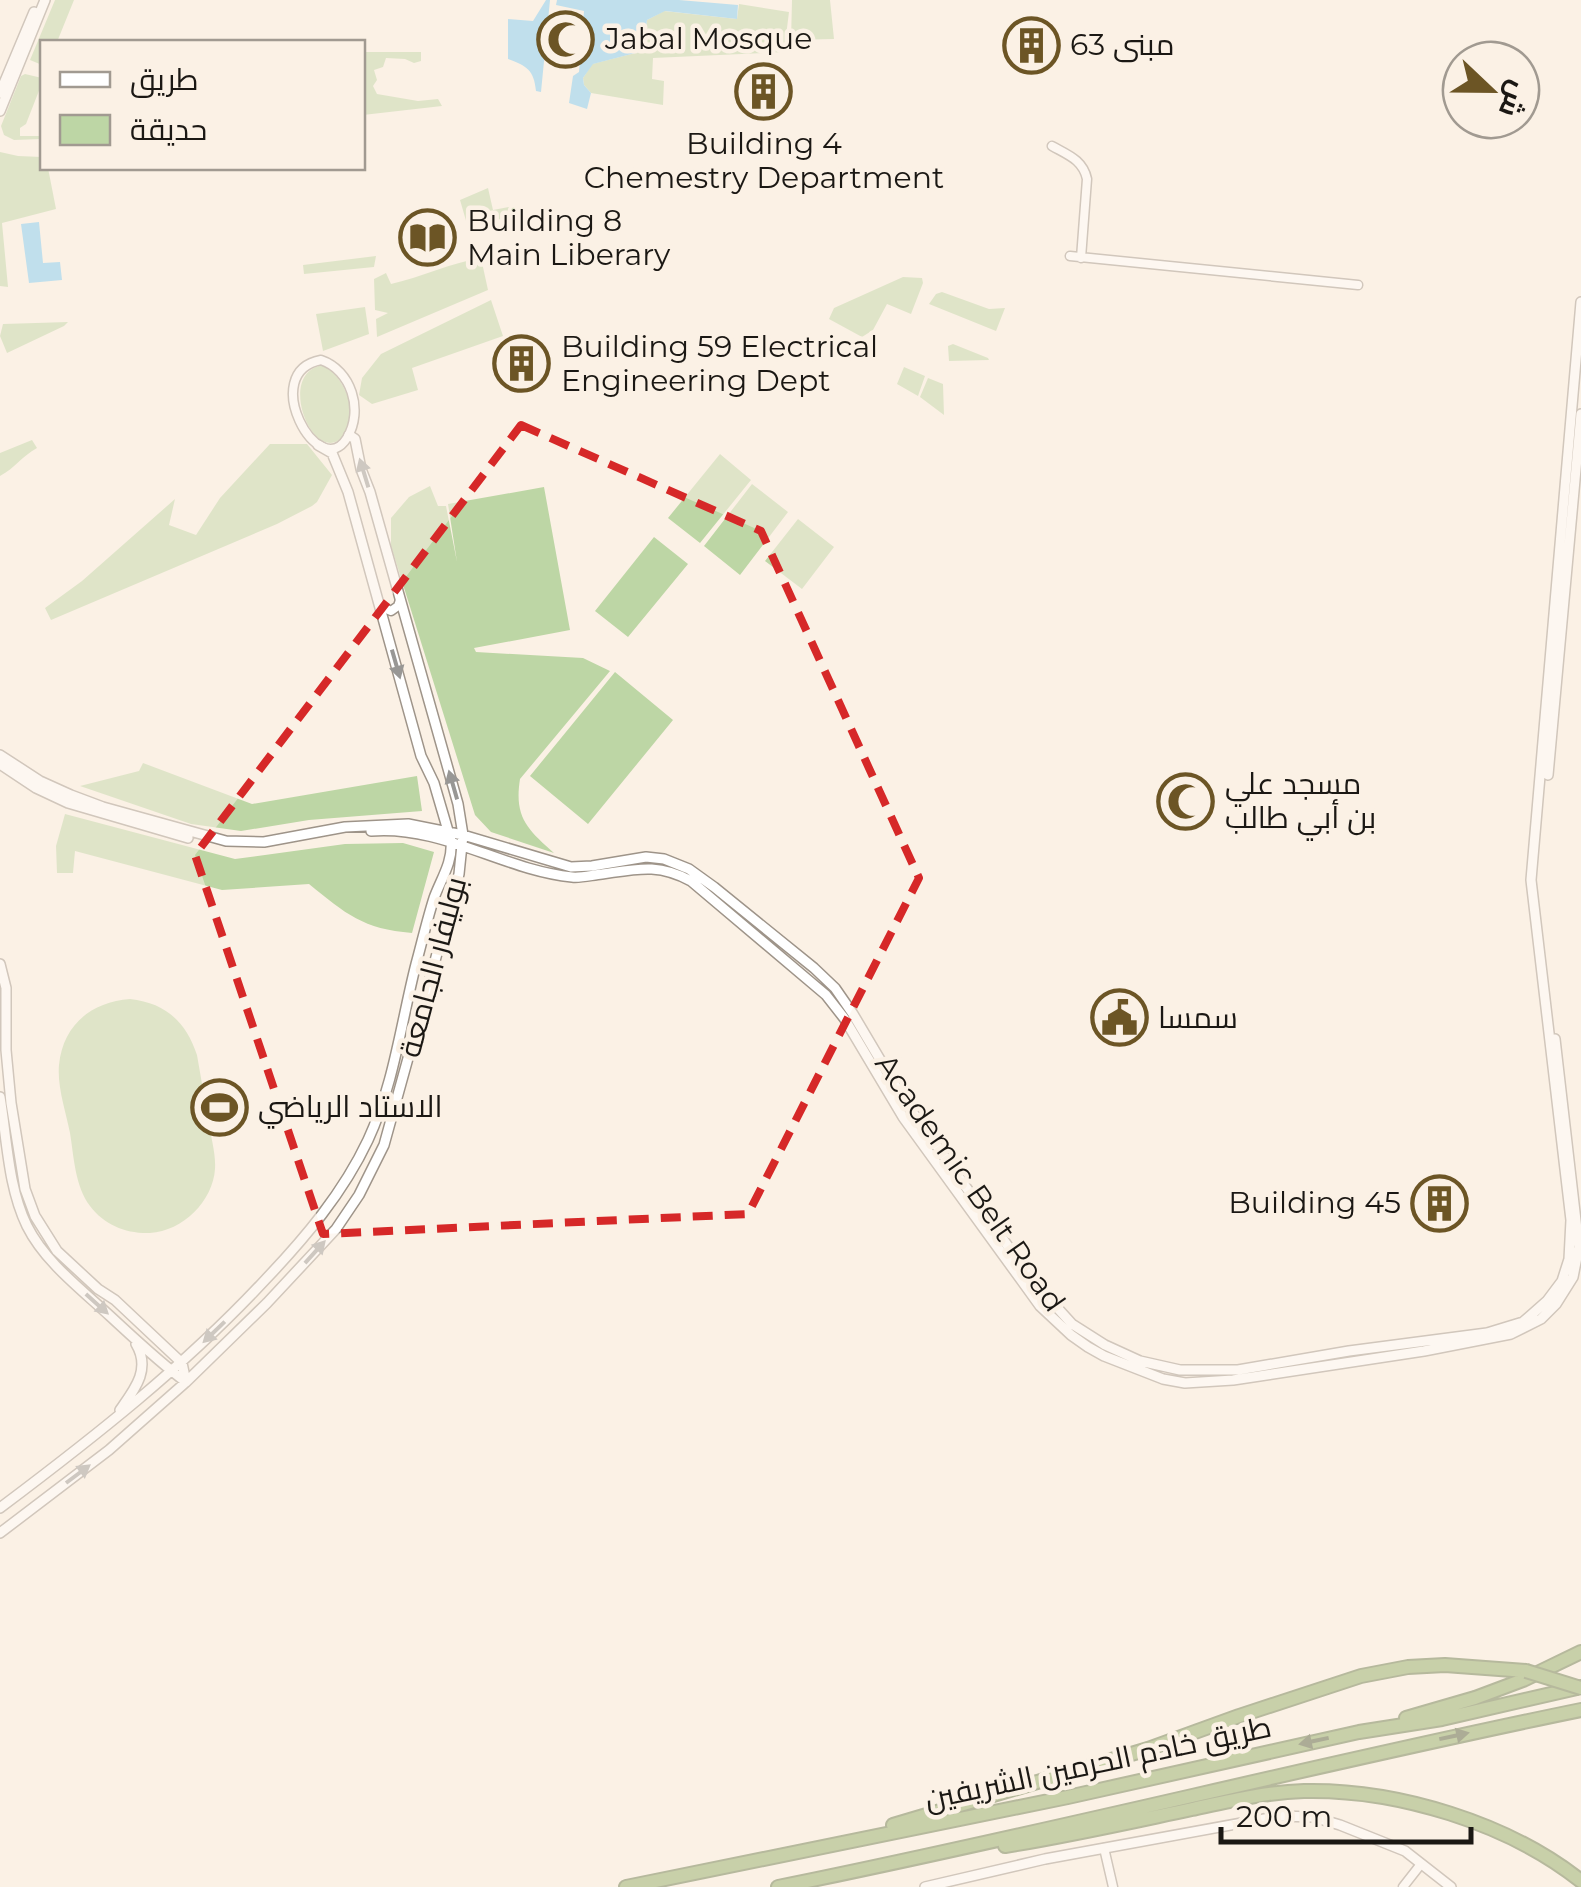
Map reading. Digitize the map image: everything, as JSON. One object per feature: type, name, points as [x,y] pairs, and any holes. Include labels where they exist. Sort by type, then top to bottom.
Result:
[{"type":"highway","points":[[1359,1732],[1476,1698],[1581,1652]]},
{"type":"highway","points":[[774,1858],[1148,1749],[1361,1676],[1445,1664],[1526,1671],[1581,1688]]},
{"type":"highway","name":"طريق خادم الحرمين الشريفين","points":[[626,1887],[1581,1688]]},
{"type":"highway","name":"طريق خادم الحرمين الشريفين","points":[[778,1887],[1581,1710]]},
{"type":"highway","points":[[884,1866],[1039,1840],[1253,1796],[1303,1791],[1390,1798],[1460,1817],[1506,1836],[1581,1881]]},
{"type":"street","points":[[0,93],[42,0]]},
{"type":"street","points":[[0,111],[42,0]]},
{"type":"street","points":[[1052,146],[1078,160],[1085,170],[1081,258]]},
{"type":"street","points":[[1070,256],[1358,285]]},
{"type":"street","name":"Academic Belt Road","points":[[0,754],[71,796],[226,842],[264,842],[345,827],[408,824],[570,866],[646,857],[664,859],[690,870],[835,988],[904,1100],[1032,1280],[1072,1324],[1121,1354],[1180,1370],[1226,1371],[1487,1333],[1523,1322],[1547,1301],[1562,1281],[1570,1259],[1571,1220],[1532,880],[1581,302]]},
{"type":"street","points":[[321,360],[336,368],[351,389],[354,418],[348,435],[340,446],[330,448],[318,445],[304,431],[296,412],[294,385],[307,364],[321,360]]},
{"type":"street","name":"Academic Belt Road","points":[[463,840],[491,856],[575,878],[650,867],[682,876],[703,890],[826,995],[904,1117],[1026,1288],[1063,1328],[1104,1356],[1184,1383],[1233,1380],[1424,1352],[1511,1334],[1540,1320],[1556,1304],[1573,1277],[1579,1247],[1538,878],[1581,414]]},
{"type":"street","name":"بوليفار الجامعة","points":[[0,1532],[109,1450],[267,1303],[336,1230],[384,1146],[459,874],[463,840],[458,804],[400,596],[355,439],[348,435]]},
{"type":"street","name":"بوليفار الجامعة","points":[[0,1508],[182,1363],[304,1238],[368,1139],[394,1066],[416,962],[452,850],[342,476],[332,453],[318,445]]},
{"type":"street","points":[[379,603],[391,611],[398,606],[400,596]]},
{"type":"street","name":"Academic Belt Road","points":[[0,764],[68,803],[235,848],[269,847],[379,830],[450,837]]},
{"type":"street","points":[[0,964],[6,988],[11,1103],[25,1190],[35,1216],[65,1259],[182,1363],[186,1382]]},
{"type":"street","points":[[0,1097],[20,1209],[33,1236],[52,1262],[186,1382]]},
{"type":"street","points":[[368,1139],[384,1146]]},
{"type":"street","points":[[112,1421],[137,1385],[144,1367],[142,1355],[129,1334]]},
{"type":"street","points":[[925,1887],[1045,1859],[1280,1816],[1312,1817],[1340,1824],[1404,1852],[1451,1887]]},
{"type":"street","points":[[1104,1848],[1114,1887]]},
{"type":"street","points":[[1403,1887],[1421,1864]]},
{"type":"highlighted area","points":[[521,425],[761,531],[919,878],[748,1214],[323,1234],[195,855]]},
{"type":"green space","points":[[55,0],[74,0],[58,40],[40,40],[40,64],[30,60]]},
{"type":"green space","points":[[792,0],[830,0],[834,39],[791,40]]},
{"type":"green space","points":[[739,4],[789,12],[784,52],[653,58],[652,79],[664,81],[663,105],[591,93],[584,85],[583,78],[592,64],[643,51],[647,20],[664,11],[737,19]]},
{"type":"green space","points":[[365,52],[421,52],[421,61],[414,63],[386,58],[383,67],[374,70],[377,80],[373,86],[377,94],[418,101],[438,99],[442,106],[365,115]]},
{"type":"green space","points":[[21,76],[40,78],[40,88],[26,124],[20,128],[20,136],[40,136],[40,139],[14,140],[4,135],[1,126]]},
{"type":"green space","points":[[0,152],[40,157],[40,170],[48,170],[56,209],[2,223],[8,287],[0,286]]},
{"type":"green space","points":[[488,188],[493,210],[514,206],[516,213],[469,231],[460,200]]},
{"type":"green space","points":[[376,256],[374,267],[304,274],[303,265]]},
{"type":"green space","points":[[481,258],[488,290],[377,337],[376,319],[388,313],[375,310],[374,279],[386,273],[391,284]]},
{"type":"green space","points":[[903,277],[922,278],[911,314],[887,304],[873,330],[862,337],[829,319],[834,308]]},
{"type":"green space","points":[[942,292],[989,309],[1005,308],[996,331],[929,304]]},
{"type":"green space","points":[[491,300],[503,336],[412,368],[418,390],[372,404],[359,395],[362,378],[381,354]]},
{"type":"green space","points":[[365,307],[369,334],[323,351],[316,314]]},
{"type":"green space","points":[[68,322],[7,353],[0,336],[3,324]]},
{"type":"green space","points":[[953,344],[989,360],[949,361],[948,346]]},
{"type":"green space","points":[[323,365],[345,389],[351,412],[347,432],[328,443],[309,427],[300,397],[302,382],[309,371]]},
{"type":"green space","points":[[904,367],[925,376],[918,396],[897,384]]},
{"type":"green space","points":[[928,378],[943,384],[944,415],[920,397]]},
{"type":"green space","points":[[32,440],[37,448],[0,476],[0,453]]},
{"type":"green space","points":[[270,444],[307,444],[332,475],[317,502],[277,524],[51,620],[45,608],[82,581],[175,499],[169,525],[196,535],[220,498]]},
{"type":"green space","points":[[720,454],[751,480],[700,543],[668,518]]},
{"type":"green space","points":[[752,484],[788,512],[740,575],[704,546]]},
{"type":"green space","points":[[430,486],[438,506],[446,506],[457,562],[448,504],[544,487],[570,630],[474,648],[476,652],[583,658],[610,671],[520,779],[521,813],[536,837],[554,853],[491,832],[475,815],[391,546],[391,518],[409,497]]},
{"type":"green space","points":[[798,519],[834,547],[802,589],[765,561]]},
{"type":"green space","points":[[654,537],[688,564],[628,637],[595,611]]},
{"type":"green space","points":[[615,672],[673,720],[588,824],[530,776]]},
{"type":"green space","points":[[143,763],[252,804],[417,776],[422,811],[309,820],[241,831],[191,824],[80,786],[139,771]]},
{"type":"green space","points":[[65,814],[235,859],[345,844],[403,843],[434,852],[412,933],[368,924],[309,884],[222,890],[75,851],[73,873],[57,873],[56,846]]},
{"type":"green space","points":[[130,999],[164,1010],[187,1033],[197,1055],[215,1158],[213,1181],[202,1203],[174,1227],[150,1233],[133,1232],[109,1223],[85,1198],[59,1082],[62,1051],[73,1027],[103,1005]]},
{"type":"water","points":[[546,0],[550,0],[541,92],[536,91],[528,70],[508,59],[508,19],[533,21]]},
{"type":"water","points":[[557,0],[679,0],[738,5],[737,19],[665,11],[647,20],[643,51],[593,64],[583,78],[591,93],[587,109],[569,103],[573,76],[579,72],[584,11],[556,5]]},
{"type":"water","points":[[39,222],[43,263],[60,262],[62,280],[29,283],[21,224]]},
{"type":"place","name":"Jabal Mosque","points":[[566,39]]},
{"type":"place","name":"مبنى 63","points":[[1031,45]]},
{"type":"place","name":"Building 4 Chemestry Department","points":[[764,91]]},
{"type":"place","name":"Building 8 Main Liberary","points":[[428,238]]},
{"type":"place","name":"Building 59 Electrical Engineering Dept","points":[[522,364]]},
{"type":"place","name":"مسجد علي بن أبي طالب","points":[[1186,801]]},
{"type":"place","name":"سمسا","points":[[1119,1018]]},
{"type":"place","name":"الاستاد الرياضي","points":[[219,1107]]},
{"type":"place","name":"Building 45","points":[[1440,1203]]}]
